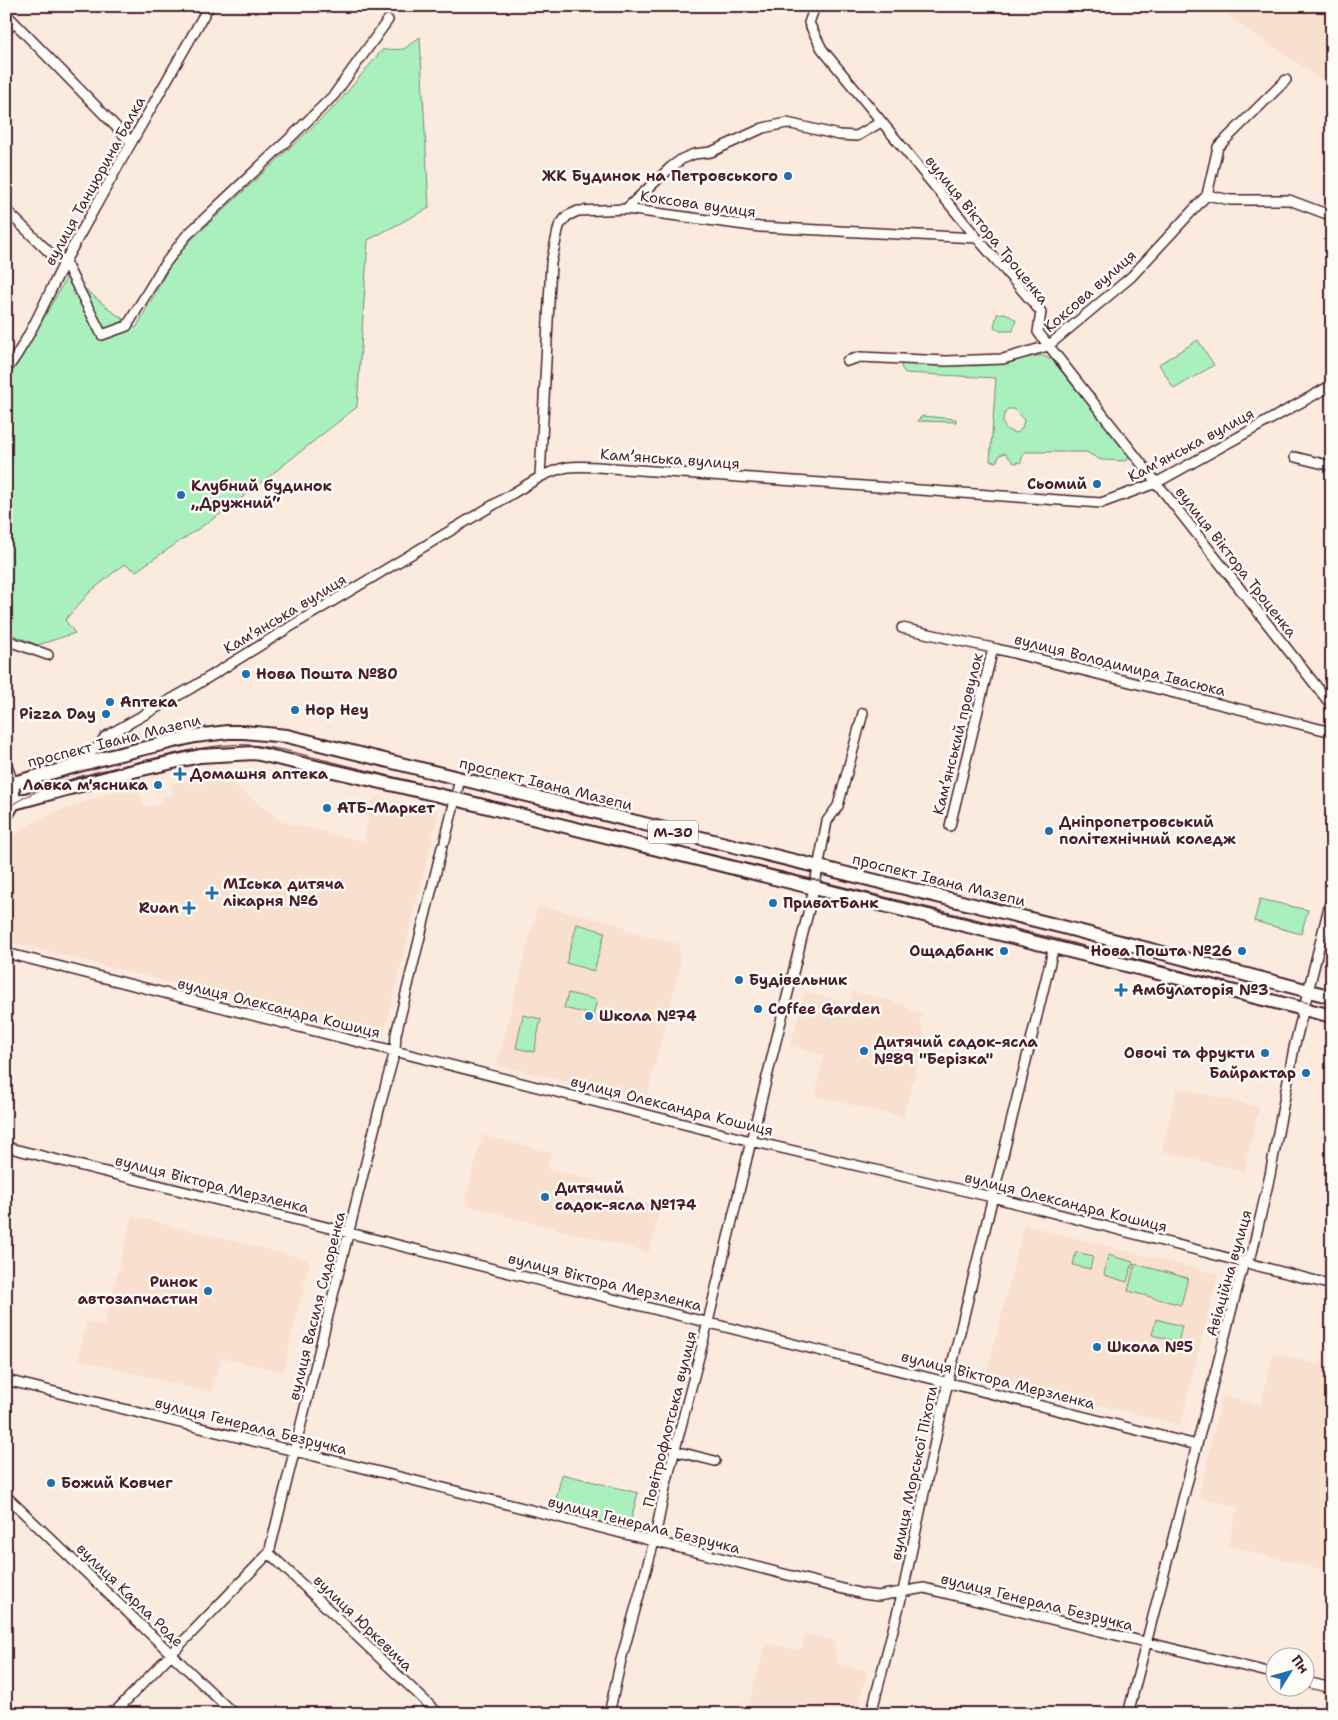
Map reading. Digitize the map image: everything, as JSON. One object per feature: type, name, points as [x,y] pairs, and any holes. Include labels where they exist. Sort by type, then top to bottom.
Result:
[{"type":"highway","name":"проспект Івана Мазепи","points":[[10,784],[195,736],[228,732],[287,736],[1075,930],[1332,997]]},
{"type":"highway","name":"М-30","points":[[10,803],[129,772],[200,756],[255,752],[455,799],[1332,1016]]},
{"type":"main road","points":[[6,817],[10,803],[10,784]]},
{"type":"street","name":"вулиця Танцюрина Балка","points":[[6,370],[17,356],[65,262],[209,6]]},
{"type":"street","name":"вулиця Віктора Троценка","points":[[815,6],[809,23],[822,49],[977,238],[1041,312],[1038,332],[1048,346],[1332,706]]},
{"type":"street","points":[[6,14],[131,142]]},
{"type":"street","points":[[6,210],[52,255],[65,262],[102,335],[127,326],[162,268],[186,236],[334,94],[388,20]]},
{"type":"street","points":[[6,31],[14,22]]},
{"type":"street","points":[[1286,80],[1218,147],[1207,196],[1230,200],[1289,200],[1332,216]]},
{"type":"street","points":[[626,209],[665,172],[682,159],[694,154],[711,152],[763,128],[787,123],[839,135],[857,136],[881,122]]},
{"type":"street","name":"Коксова вулиця","points":[[847,361],[860,357],[946,361],[1003,359],[1048,346],[1131,277],[1207,196]]},
{"type":"street","name":"Коксова вулиця","points":[[540,477],[551,263],[558,226],[566,216],[578,211],[626,209],[760,227],[977,238]]},
{"type":"street","name":"Камʼянська вулиця","points":[[62,770],[98,748],[105,737],[193,687],[298,622],[558,468],[568,466],[588,467],[1102,503],[1156,482],[1332,385]]},
{"type":"street","points":[[1295,457],[1332,466]]},
{"type":"street","name":"вулиця Володимира Івасюка","points":[[902,628],[993,648],[1332,732]]},
{"type":"street","points":[[6,640],[48,655]]},
{"type":"street","name":"Камʼянський провулок","points":[[950,826],[993,648]]},
{"type":"street","points":[[818,868],[828,821],[838,806],[863,713]]},
{"type":"street","points":[[6,762],[10,784]]},
{"type":"street","name":"вулиця Василя Сидоренка","points":[[113,1714],[269,1552],[296,1451],[395,1051],[396,1034],[460,779]]},
{"type":"street","name":"Повітрофлотська вулиця","points":[[609,1714],[621,1660],[654,1542],[818,868]]},
{"type":"street","name":"Авіаційна вулиця","points":[[1128,1714],[1244,1262],[1252,1253],[1270,1175],[1294,1048],[1332,895]]},
{"type":"street","name":"вулиця Морської Піхоти","points":[[871,1714],[904,1591],[948,1381],[1054,946]]},
{"type":"street","name":"вулиця Олександра Кошиця","points":[[6,953],[751,1141],[992,1197],[1332,1285]]},
{"type":"street","name":"вулиця Віктора Мерзленка","points":[[6,1147],[490,1269],[948,1381],[1197,1445]]},
{"type":"street","name":"вулиця Генерала Безручка","points":[[6,1380],[863,1594],[878,1596],[924,1588],[1266,1672]]},
{"type":"street","points":[[675,1451],[715,1461]]},
{"type":"street","name":"вулиця Карла Роде","points":[[6,1496],[234,1714]]},
{"type":"street","name":"вулиця Юркевича","points":[[269,1552],[439,1714]]},
{"type":"street","points":[[1316,1684],[1332,1688]]},
{"type":"shaded area","points":[[1219,6],[1332,6],[1332,87],[1236,22]]},
{"type":"shaded area","name":"МІська дитяча лікарня №6","points":[[221,774],[282,822],[363,841],[374,796],[439,811],[383,1036],[6,941],[6,845],[22,829],[44,817],[122,788],[138,791],[145,807],[161,804],[161,798],[174,795],[171,784]]},
{"type":"shaded area","name":"Школа №74","points":[[538,905],[624,926],[625,931],[679,944],[680,966],[646,1100],[497,1065]]},
{"type":"shaded area","name":"Дитячий садок-ясла №89 \"Берізка\"","points":[[853,991],[905,1005],[909,1010],[922,1013],[920,1022],[925,1036],[903,1117],[815,1096],[824,1055],[790,1046],[805,992],[849,1003]]},
{"type":"shaded area","points":[[1177,1088],[1259,1107],[1244,1171],[1162,1151]]},
{"type":"shaded area","name":"Дитячий садок-ясла №174","points":[[482,1135],[551,1153],[547,1169],[599,1182],[597,1190],[660,1207],[649,1252],[464,1205]]},
{"type":"shaded area","name":"Ринок автозапчастин","points":[[132,1216],[310,1260],[283,1372],[221,1357],[212,1393],[78,1359],[87,1322],[104,1326]]},
{"type":"shaded area","name":"Школа №5","points":[[1024,1225],[1218,1274],[1180,1425],[986,1376]]},
{"type":"shaded area","points":[[1273,1353],[1332,1368],[1332,1572],[1228,1546],[1238,1507],[1199,1497],[1222,1395],[1260,1405]]},
{"type":"shaded area","points":[[806,1634],[834,1641],[837,1663],[867,1671],[857,1712],[828,1707],[825,1714],[758,1714],[747,1711],[766,1643],[797,1650],[802,1647]]},
{"type":"green space","points":[[420,37],[429,208],[368,240],[357,407],[229,508],[136,571],[124,564],[90,592],[65,620],[75,633],[38,645],[8,633],[6,630],[6,379],[21,358],[68,275],[113,312],[136,328],[170,266],[188,243],[337,104],[382,50],[404,49]]},
{"type":"green space","points":[[1005,313],[1016,320],[1013,331],[1000,331],[994,327],[997,314]]},
{"type":"green space","points":[[1198,340],[1214,365],[1174,389],[1159,364]]},
{"type":"green space","points":[[1042,355],[1052,360],[1129,454],[1127,461],[1101,460],[1086,452],[1024,452],[1021,462],[1014,463],[1005,453],[1000,455],[996,462],[990,461],[996,378],[905,373],[901,367],[904,362],[977,366]],"holes":[[[1008,409],[1014,409],[1024,420],[1022,428],[1017,433],[1005,428],[1003,421]]]},
{"type":"green space","points":[[922,416],[956,419],[956,422],[917,421]]},
{"type":"green space","points":[[1260,899],[1308,910],[1301,934],[1254,921]]},
{"type":"green space","points":[[577,924],[605,932],[594,971],[566,963]]},
{"type":"green space","points":[[568,993],[597,1000],[593,1015],[564,1008]]},
{"type":"green space","points":[[523,1015],[541,1019],[534,1052],[516,1048]]},
{"type":"green space","points":[[1076,1252],[1093,1256],[1090,1269],[1073,1265]]},
{"type":"green space","points":[[1108,1255],[1133,1262],[1127,1282],[1104,1275]]},
{"type":"green space","points":[[1135,1264],[1188,1278],[1181,1305],[1128,1291]]},
{"type":"green space","points":[[1156,1319],[1182,1326],[1178,1342],[1152,1335]]},
{"type":"green space","points":[[562,1474],[638,1493],[628,1531],[553,1512]]},
{"type":"tram line","points":[[6,809],[36,792],[71,779],[174,754],[235,745],[284,750],[1057,939],[1332,1009]]},
{"type":"place","name":"ЖК Будинок на Петровського","points":[[788,176]]},
{"type":"place","name":"Сьомий","points":[[1097,484]]},
{"type":"place","name":"Клубний будинок „Дружний“","points":[[181,495]]},
{"type":"place","name":"Нова Пошта №80","points":[[246,674]]},
{"type":"place","name":"Аптека","points":[[110,702]]},
{"type":"place","name":"Hop Hey","points":[[295,710]]},
{"type":"place","name":"Pizza Day","points":[[106,714]]},
{"type":"place","name":"Домашня аптека","points":[[180,774]]},
{"type":"place","name":"Лавка м'ясника","points":[[158,785]]},
{"type":"place","name":"АТБ-Маркет","points":[[327,808]]},
{"type":"place","name":"Дніпропетровський політехнічний коледж","points":[[1049,831]]},
{"type":"place","name":"МІська дитяча лікарня №6","points":[[212,893]]},
{"type":"place","name":"ПриватБанк","points":[[773,903]]},
{"type":"place","name":"Ruan","points":[[189,908]]},
{"type":"place","name":"Ощадбанк","points":[[1004,951]]},
{"type":"place","name":"Нова Пошта №26","points":[[1242,951]]},
{"type":"place","name":"Будівельник","points":[[739,980]]},
{"type":"place","name":"Амбулаторія №3","points":[[1121,990]]},
{"type":"place","name":"Coffee Garden","points":[[758,1009]]},
{"type":"place","name":"Школа №74","points":[[589,1016]]},
{"type":"place","name":"Дитячий садок-ясла №89 \"Берізка\"","points":[[864,1051]]},
{"type":"place","name":"Овочі та фрукти","points":[[1265,1053]]},
{"type":"place","name":"Байрактар","points":[[1306,1073]]},
{"type":"place","name":"Дитячий садок-ясла №174","points":[[545,1197]]},
{"type":"place","name":"Ринок автозапчастин","points":[[208,1291]]},
{"type":"place","name":"Школа №5","points":[[1097,1347]]},
{"type":"place","name":"Божий Ковчег","points":[[51,1483]]}]
